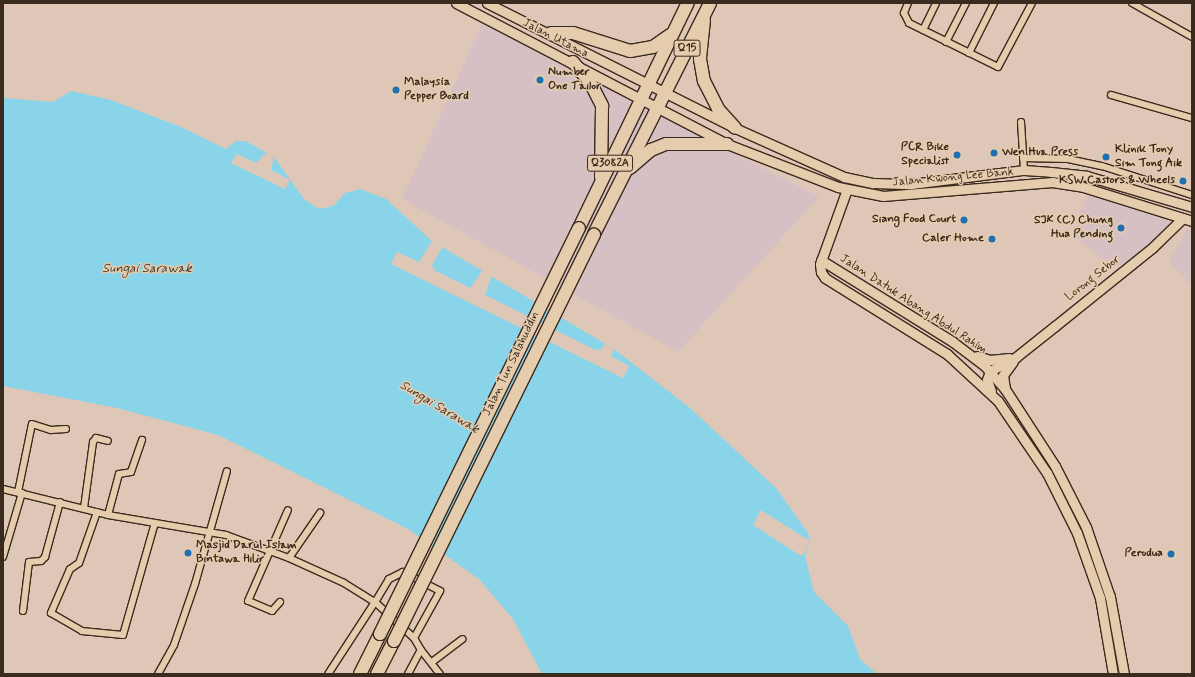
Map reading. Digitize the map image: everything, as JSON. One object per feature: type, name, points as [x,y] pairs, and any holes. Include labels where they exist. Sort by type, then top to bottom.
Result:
[{"type":"highway","name":"Q15","points":[[642,97],[688,3]]},
{"type":"highway","points":[[707,8],[700,59],[704,82],[718,109],[735,128]]},
{"type":"highway","name":"Q15","points":[[658,106],[707,8]]},
{"type":"highway","points":[[550,33],[573,33],[621,49],[637,51],[660,44],[677,26]]},
{"type":"highway","points":[[573,62],[590,82],[602,106],[601,182]]},
{"type":"highway","name":"Jalan Tun Salahuddin","points":[[360,674],[642,97]]},
{"type":"highway","name":"Jalan Tun Salahuddin","points":[[377,674],[658,106]]},
{"type":"highway","points":[[627,170],[652,150],[666,144],[727,144]]},
{"type":"main road","name":"Jalan Utama","points":[[456,3],[658,106]]},
{"type":"main road","name":"Jalan Utama","points":[[487,3],[550,33],[665,92]]},
{"type":"main road","name":"Jalan Kwong Lee Bank","points":[[665,92],[735,128],[813,165],[873,183],[911,184],[1024,170],[1087,176],[1192,207]]},
{"type":"main road","name":"Jalan Kwong Lee Bank","points":[[658,106],[727,144],[847,189],[889,196],[1052,182],[1083,187],[1188,220]]},
{"type":"main road","points":[[821,260],[847,189]]},
{"type":"main road","name":"Lorong Sebor","points":[[1016,356],[1188,220]]},
{"type":"main road","name":"Jalan Datuk Abang Abdul Rahim","points":[[821,260],[970,354],[990,371],[1005,389],[1055,466],[1086,527],[1110,597],[1124,674]]},
{"type":"main road","name":"Jalan Datuk Abang Abdul Rahim","points":[[821,260],[824,278],[961,365],[994,396],[1046,473],[1077,533],[1100,598],[1113,674]]},
{"type":"main road","points":[[970,354],[990,360],[1016,356]]},
{"type":"main road","points":[[994,396],[987,380],[990,371],[1016,356]]},
{"type":"main road","points":[[1005,389],[1003,375],[1016,356]]},
{"type":"street","points":[[908,3],[905,19],[946,42],[1000,67],[1031,5],[1023,3]]},
{"type":"street","points":[[923,30],[936,3]]},
{"type":"street","points":[[946,42],[966,3]]},
{"type":"street","points":[[969,53],[994,3]]},
{"type":"street","points":[[1132,3],[1192,37]]},
{"type":"street","points":[[1111,95],[1192,118]]},
{"type":"street","points":[[1021,122],[1024,170]]},
{"type":"street","points":[[1023,158],[1068,159],[1102,166],[1192,195]]},
{"type":"street","points":[[3,557],[20,492],[32,424],[51,430],[66,429]]},
{"type":"street","points":[[84,508],[93,442],[96,438],[108,441]]},
{"type":"street","points":[[108,515],[119,474],[132,472],[142,440]]},
{"type":"street","points":[[158,674],[174,645],[212,532],[227,471]]},
{"type":"street","points":[[3,489],[108,515],[212,532],[289,558],[375,602],[414,638],[440,674]]},
{"type":"street","points":[[23,610],[29,562],[40,562],[45,557],[60,502]]},
{"type":"street","points":[[280,602],[272,611],[248,601],[268,550],[288,510]]},
{"type":"street","points":[[97,512],[79,563],[70,569],[51,613],[82,631],[109,631],[123,635],[155,523]]},
{"type":"street","points":[[289,558],[320,513]]},
{"type":"street","points":[[328,674],[389,579],[403,572],[438,587],[439,597],[414,638]]},
{"type":"street","points":[[432,662],[462,640]]},
{"type":"street","points":[[408,674],[422,650]]},
{"type":"shaded area","points":[[482,24],[819,197],[678,352],[402,199]]},
{"type":"shaded area","name":"SJK (C) Chung Hua Pending","points":[[1087,195],[1172,222],[1161,241],[1122,266],[1110,265],[1071,234]]},
{"type":"shaded area","points":[[1187,229],[1192,230],[1192,286],[1169,261]]},
{"type":"water","name":"Sungai Sarawak","points":[[71,91],[111,100],[181,127],[226,149],[236,141],[246,141],[274,157],[304,199],[319,209],[333,206],[345,193],[360,189],[386,199],[432,241],[614,349],[690,408],[776,488],[808,533],[810,542],[805,556],[814,592],[848,626],[860,659],[877,674],[542,674],[513,619],[479,579],[408,529],[218,435],[117,408],[3,386],[3,98],[53,102]]},
{"type":"pier","points":[[267,152],[274,157],[271,170],[290,180],[285,189],[231,163],[237,154],[256,163]]},
{"type":"pier","points":[[432,241],[443,246],[432,265],[434,270],[470,288],[483,270],[492,275],[485,295],[595,350],[600,350],[605,344],[614,349],[611,356],[629,366],[623,378],[391,264],[397,252],[419,262]]},
{"type":"pier","points":[[761,510],[810,541],[806,551],[801,556],[753,525]]},
{"type":"place","name":"Number One Tailor","points":[[540,80]]},
{"type":"place","name":"Malaysia Pepper Board","points":[[396,90]]},
{"type":"place","name":"Wen Hua Press","points":[[994,153]]},
{"type":"place","name":"PCR Bike Specialist","points":[[957,155]]},
{"type":"place","name":"Klinik Tony Sim Tong Aik","points":[[1106,157]]},
{"type":"place","name":"KSW Castors & Wheels","points":[[1183,181]]},
{"type":"place","name":"Siang Food Court","points":[[964,220]]},
{"type":"place","name":"SJK (C) Chung Hua Pending","points":[[1121,228]]},
{"type":"place","name":"Caler Home","points":[[992,239]]},
{"type":"place","name":"Masjid Darul Islam Bintawa Hilir","points":[[188,553]]},
{"type":"place","name":"Perodua","points":[[1171,554]]}]
